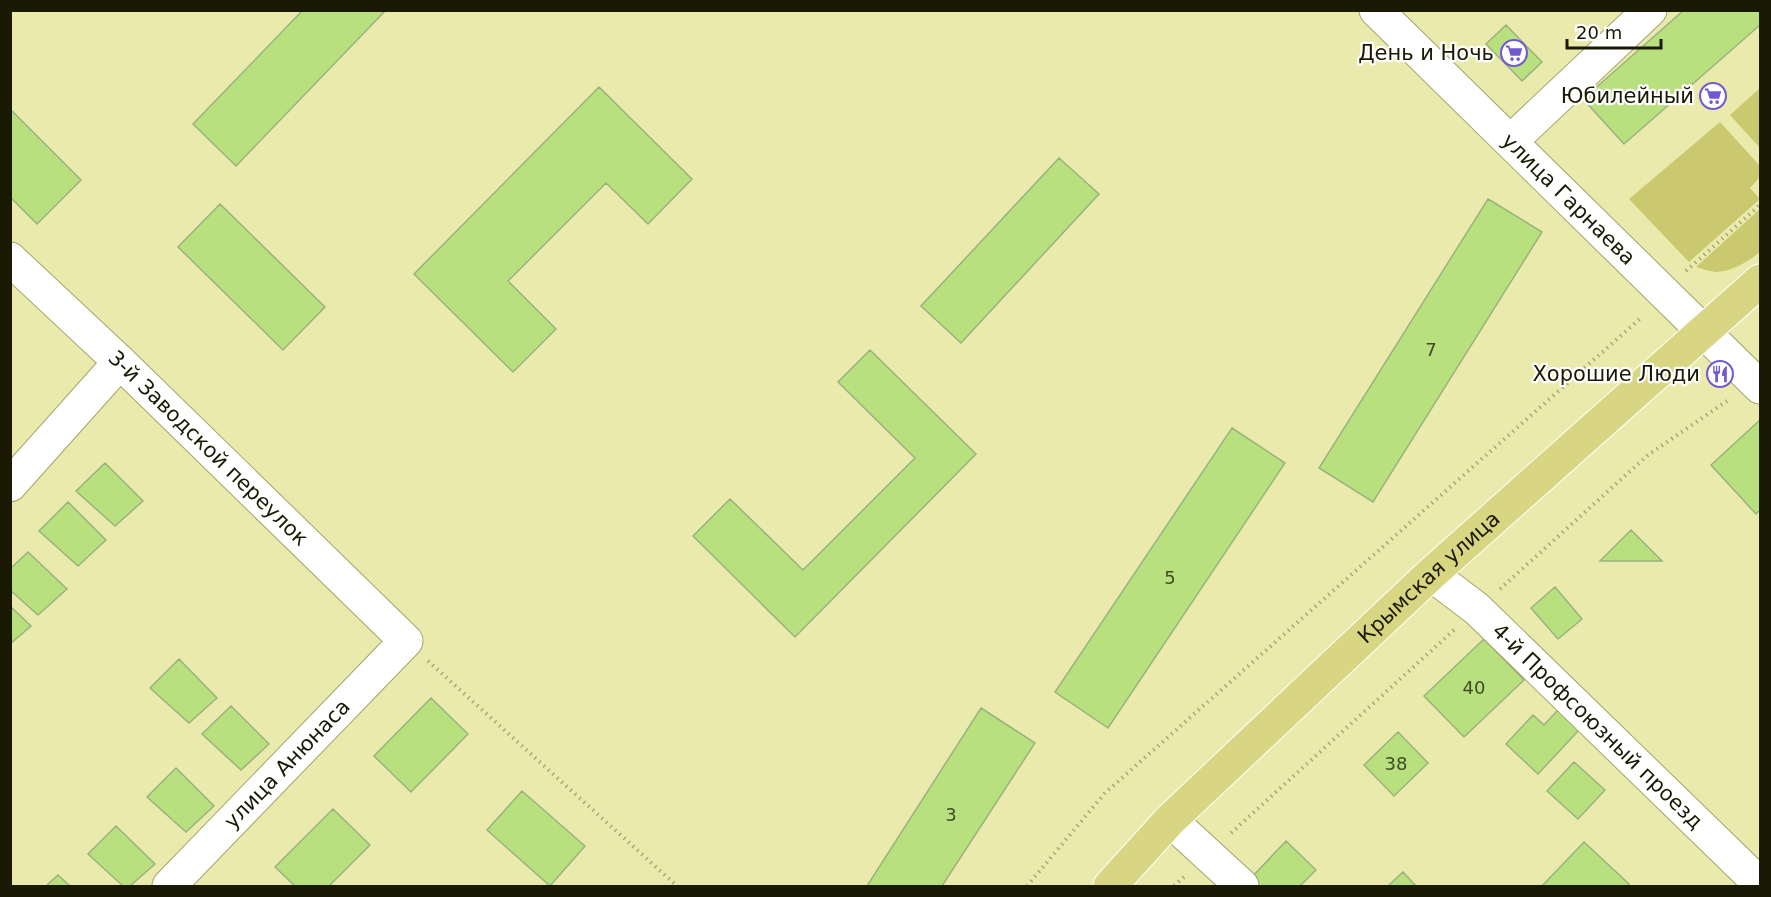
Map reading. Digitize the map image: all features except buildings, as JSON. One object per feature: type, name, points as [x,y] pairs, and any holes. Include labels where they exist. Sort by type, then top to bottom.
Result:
[{"type":"main road","name":"Крымская улица","points":[[1110,886],[1170,820],[1431,574],[1761,281]]},
{"type":"street","name":"улица Гарнаева","points":[[1376,10],[1761,387]]},
{"type":"street","points":[[1510,141],[1650,10]]},
{"type":"street","name":"3-й Заводской переулок","points":[[10,259],[120,362],[406,640]]},
{"type":"street","points":[[10,486],[120,362]]},
{"type":"street","name":"4-й Профсоюзный проезд","points":[[1431,574],[1477,609],[1761,885]]},
{"type":"street","name":"улица Анюнаса","points":[[169,886],[406,640]]},
{"type":"street","points":[[1170,820],[1242,886]]},
{"type":"path","points":[[1027,886],[1105,793],[1666,296],[1683,273],[1761,205]]},
{"type":"path","points":[[1174,886],[1648,455],[1729,400]]},
{"type":"path","points":[[406,640],[677,886]]},
{"type":"shaded area","points":[[1760,88],[1760,148],[1730,115]]},
{"type":"shaded area","points":[[1720,122],[1760,166],[1760,177],[1750,188],[1760,199],[1689,262],[1629,199]]},
{"type":"shaded area","points":[[1760,209],[1760,252],[1728,270],[1716,272],[1696,267]]},
{"type":"place","name":"День и Ночь","points":[[1514,53]]},
{"type":"place","name":"Юбилейный","points":[[1713,96]]},
{"type":"place","name":"Хорошие Люди","points":[[1720,374]]}]
